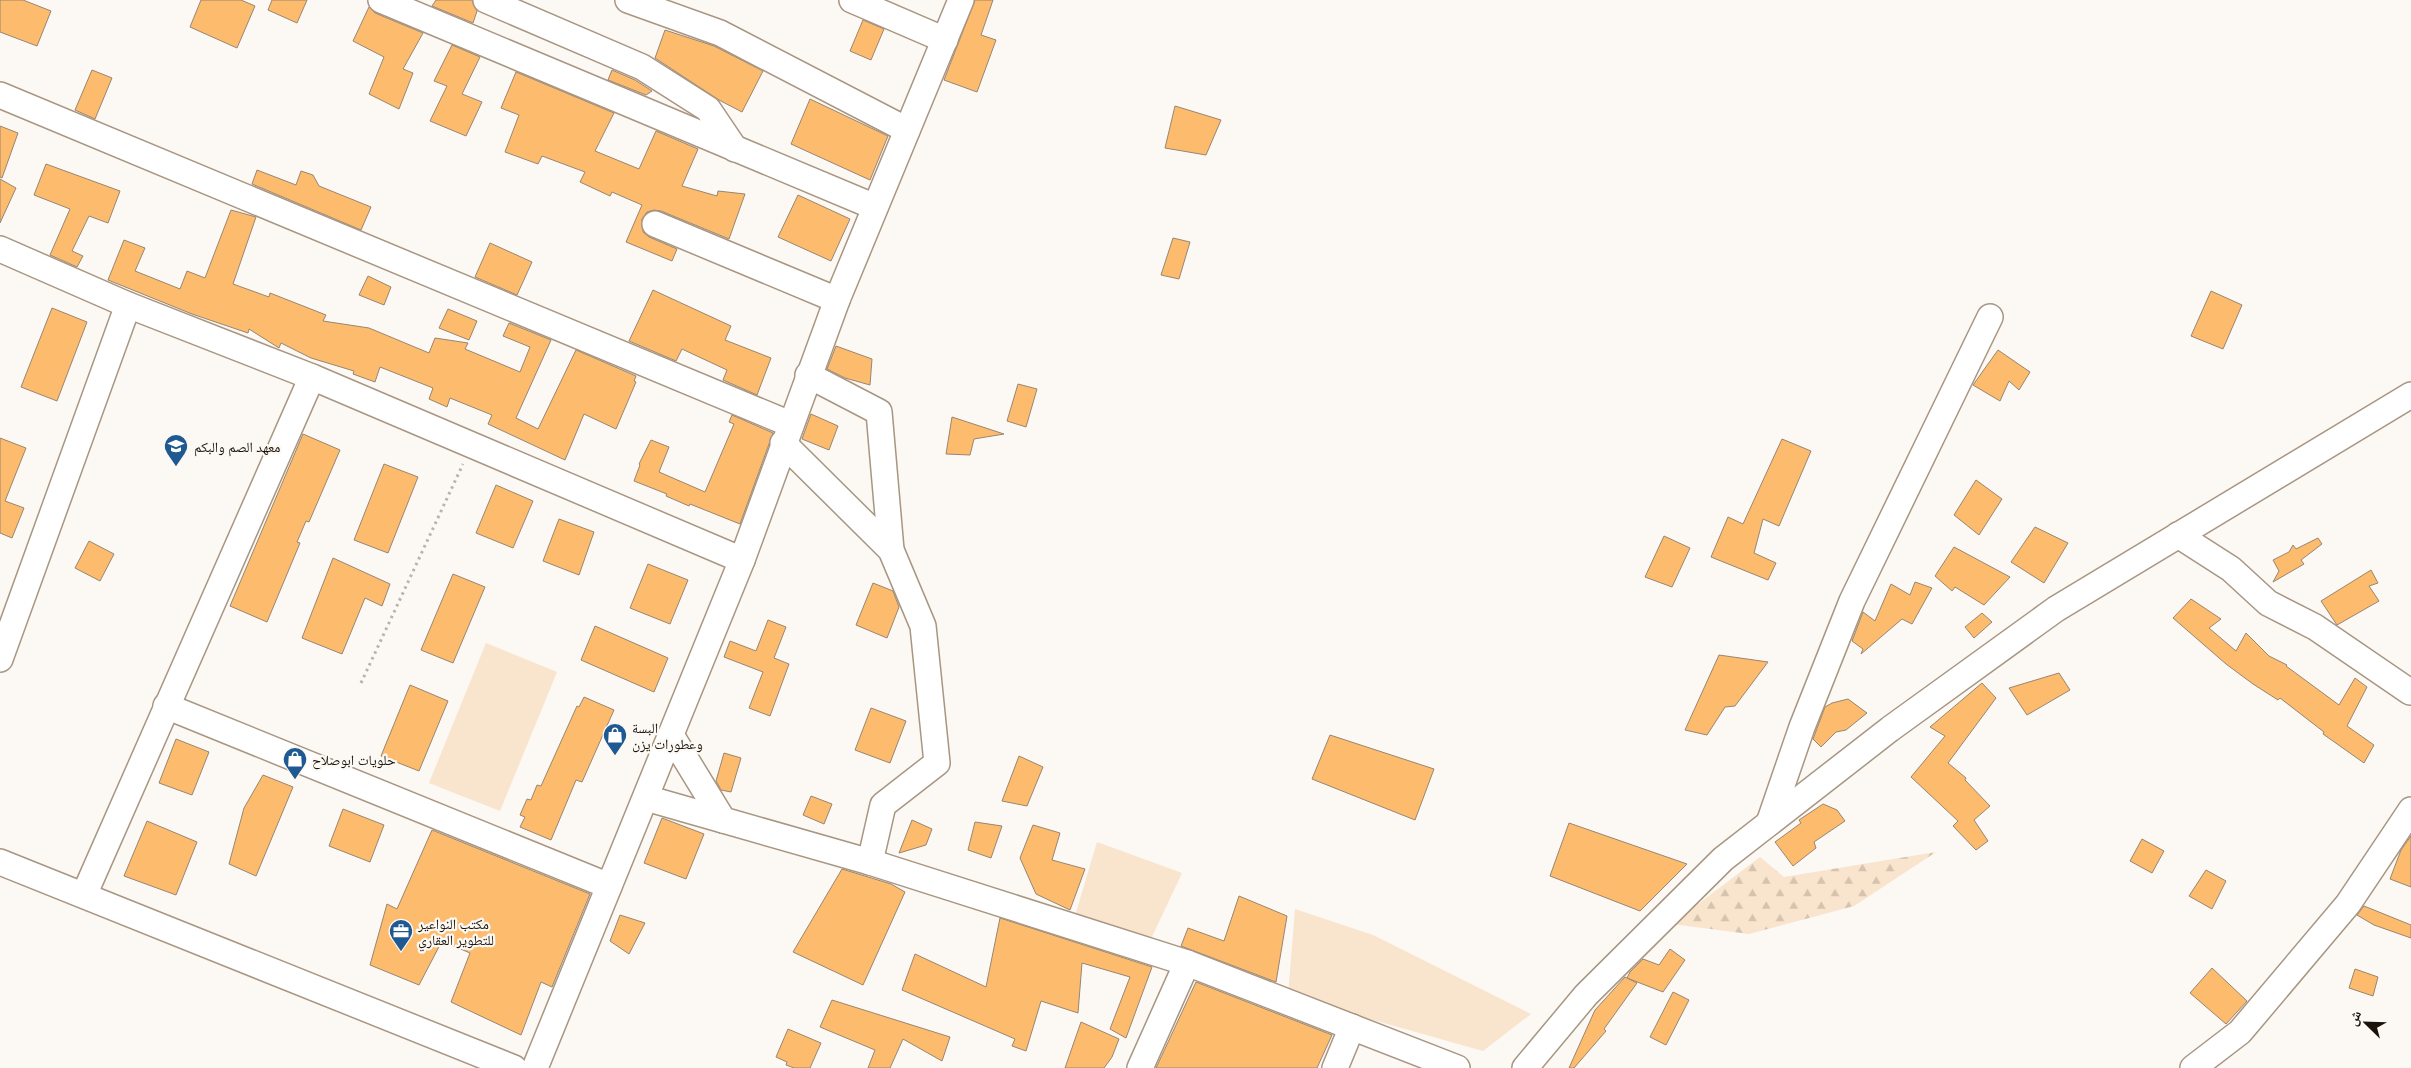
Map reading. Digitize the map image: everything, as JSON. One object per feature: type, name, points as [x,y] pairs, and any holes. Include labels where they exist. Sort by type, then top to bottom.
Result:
[{"type":"street","points":[[381,0],[875,207]]},
{"type":"street","points":[[486,0],[642,67],[708,110],[736,149]]},
{"type":"street","points":[[628,0],[720,33],[907,130]]},
{"type":"street","points":[[852,0],[944,40]]},
{"type":"street","points":[[536,1068],[742,560],[836,300],[961,0]]},
{"type":"street","points":[[0,95],[787,434],[891,550]]},
{"type":"street","points":[[655,224],[836,300]]},
{"type":"street","points":[[0,249],[128,305],[312,377],[742,560]]},
{"type":"street","points":[[0,659],[128,305]]},
{"type":"street","points":[[1769,823],[1802,727],[1852,601],[1990,317]]},
{"type":"street","points":[[808,375],[878,412],[891,550],[923,626],[937,763],[883,805],[870,862]]},
{"type":"street","points":[[84,895],[312,377]]},
{"type":"street","points":[[1524,1068],[1586,995],[1723,859],[1890,729],[2056,609],[2411,395]]},
{"type":"street","points":[[2178,535],[2232,569],[2268,603],[2315,628],[2410,692]]},
{"type":"street","points":[[166,706],[609,886]]},
{"type":"street","points":[[671,735],[723,820]]},
{"type":"street","points":[[646,798],[870,862],[1187,963],[1352,1027],[1430,1063],[1457,1068]]},
{"type":"street","points":[[2194,1068],[2240,1032],[2348,904],[2411,810]]},
{"type":"street","points":[[0,862],[514,1068]]},
{"type":"street","points":[[0,872],[29,873]]},
{"type":"street","points":[[1140,1068],[1187,963]]},
{"type":"street","points":[[1334,1068],[1352,1027]]},
{"type":"path","points":[[361,683],[472,445]]},
{"type":"green space","points":[[486,643],[557,672],[500,811],[429,783]]},
{"type":"green space","points":[[1097,842],[1182,873],[1150,941],[1075,916]]},
{"type":"green space","points":[[1936,852],[1854,906],[1749,934],[1672,924],[1760,857],[1784,877]]},
{"type":"green space","points":[[1295,909],[1373,935],[1531,1014],[1483,1051],[1288,996]]},
{"type":"building","points":[[0,0],[23,0],[51,11],[37,46],[0,32]]},
{"type":"building","points":[[201,0],[241,0],[255,6],[237,48],[190,27]]},
{"type":"building","points":[[272,0],[307,0],[297,23],[268,10]]},
{"type":"building","points":[[436,0],[472,0],[477,11],[473,23],[432,6]]},
{"type":"building","points":[[975,0],[993,0],[981,35],[996,40],[977,92],[944,80]]},
{"type":"building","points":[[369,7],[375,13],[423,33],[403,69],[413,73],[399,109],[369,94],[384,57],[353,41]]},
{"type":"building","points":[[863,20],[884,29],[871,60],[850,51]]},
{"type":"building","points":[[665,30],[714,46],[763,71],[742,112],[719,100],[655,58]]},
{"type":"building","points":[[452,45],[480,57],[462,94],[482,102],[466,136],[430,121],[447,86],[434,81]]},
{"type":"building","points":[[92,70],[112,78],[95,119],[75,110]]},
{"type":"building","points":[[612,70],[635,80],[652,91],[646,95],[608,80]]},
{"type":"building","points":[[516,72],[614,113],[595,151],[639,169],[656,131],[698,149],[682,186],[717,196],[718,191],[745,194],[729,239],[661,211],[647,212],[642,219],[643,232],[649,237],[677,249],[672,261],[626,242],[642,205],[612,192],[610,196],[580,182],[585,172],[542,156],[538,164],[505,152],[519,115],[501,108]]},
{"type":"building","points":[[810,99],[888,136],[870,180],[791,144]]},
{"type":"building","points":[[1175,106],[1221,120],[1206,155],[1165,148]]},
{"type":"building","points":[[0,126],[18,133],[2,178],[0,177]]},
{"type":"building","points":[[46,164],[120,191],[108,223],[89,216],[72,251],[83,256],[77,267],[50,255],[70,209],[34,195]]},
{"type":"building","points":[[257,170],[296,185],[301,171],[313,175],[319,186],[371,207],[361,230],[252,184]]},
{"type":"building","points":[[0,179],[16,188],[0,223]]},
{"type":"building","points":[[798,195],[850,219],[831,261],[778,237]]},
{"type":"building","points":[[231,210],[256,217],[233,284],[269,297],[270,293],[326,315],[323,321],[369,328],[429,353],[435,338],[468,343],[465,349],[520,372],[530,347],[503,336],[509,323],[551,340],[516,418],[538,429],[576,350],[636,376],[634,381],[636,382],[616,429],[584,414],[565,460],[488,424],[492,415],[450,398],[447,407],[429,399],[433,388],[380,367],[375,382],[353,374],[354,371],[311,358],[281,343],[279,348],[249,329],[248,333],[192,314],[108,280],[124,240],[145,248],[135,271],[180,289],[187,271],[205,278]]},
{"type":"building","points":[[1173,238],[1190,242],[1179,279],[1161,275]]},
{"type":"building","points":[[490,243],[532,262],[517,295],[475,277]]},
{"type":"building","points":[[368,276],[391,287],[384,305],[359,295]]},
{"type":"building","points":[[653,290],[731,326],[725,340],[771,358],[757,395],[723,380],[727,370],[682,349],[676,361],[629,341]]},
{"type":"building","points":[[2211,291],[2242,305],[2223,349],[2191,336]]},
{"type":"building","points":[[52,308],[87,322],[57,401],[21,387]]},
{"type":"building","points":[[448,309],[477,321],[469,340],[439,328]]},
{"type":"building","points":[[836,346],[872,359],[870,385],[845,378],[827,369]]},
{"type":"building","points":[[1998,350],[2030,372],[2019,390],[2009,381],[2000,401],[1973,385]]},
{"type":"building","points":[[1018,384],[1037,389],[1026,427],[1007,421]]},
{"type":"building","points":[[811,414],[838,426],[829,450],[802,439]]},
{"type":"building","points":[[732,415],[773,433],[740,524],[690,504],[689,506],[666,496],[667,494],[634,481],[639,464],[651,440],[669,447],[659,472],[705,492],[734,424],[729,422]]},
{"type":"building","points":[[952,417],[1004,434],[974,439],[970,455],[946,454]]},
{"type":"building","points":[[303,434],[340,450],[309,522],[306,521],[297,542],[300,543],[267,622],[230,606]]},
{"type":"building","points":[[0,438],[26,448],[5,501],[24,508],[12,538],[0,533]]},
{"type":"building","points":[[1782,439],[1811,451],[1779,526],[1763,519],[1754,553],[1776,563],[1768,580],[1711,557],[1728,517],[1743,524]]},
{"type":"building","points":[[384,464],[418,477],[388,553],[354,540]]},
{"type":"building","points":[[1976,480],[2002,499],[1979,535],[1954,515]]},
{"type":"building","points":[[496,485],[533,501],[513,548],[476,533]]},
{"type":"building","points":[[559,519],[594,532],[579,575],[543,561]]},
{"type":"building","points":[[2035,527],[2068,543],[2044,583],[2011,562]]},
{"type":"building","points":[[1664,536],[1690,548],[1672,587],[1645,577]]},
{"type":"building","points":[[2318,538],[2322,544],[2301,560],[2304,564],[2273,582],[2279,571],[2273,560],[2289,552],[2293,545],[2296,549]]},
{"type":"building","points":[[89,541],[114,554],[100,581],[75,568]]},
{"type":"building","points":[[1954,547],[2010,577],[1984,605],[1955,587],[1952,591],[1935,576]]},
{"type":"building","points":[[333,558],[390,584],[382,606],[365,598],[342,654],[302,638]]},
{"type":"building","points":[[648,564],[688,580],[670,624],[630,608]]},
{"type":"building","points":[[2371,570],[2378,583],[2369,586],[2379,601],[2337,625],[2321,601]]},
{"type":"building","points":[[453,574],[485,587],[453,663],[421,650]]},
{"type":"building","points":[[1915,582],[1932,588],[1912,624],[1902,619],[1861,654],[1863,649],[1852,641],[1863,612],[1875,621],[1891,584],[1910,595]]},
{"type":"building","points":[[873,583],[893,591],[899,607],[887,638],[856,625]]},
{"type":"building","points":[[2191,599],[2221,619],[2209,628],[2236,651],[2246,633],[2269,656],[2287,665],[2339,705],[2355,678],[2367,687],[2347,726],[2374,745],[2364,763],[2323,734],[2324,732],[2280,698],[2278,700],[2226,664],[2173,618]]},
{"type":"building","points":[[1982,613],[1992,622],[1974,638],[1965,627]]},
{"type":"building","points":[[768,620],[786,627],[774,658],[789,664],[770,716],[749,708],[763,672],[724,657],[730,641],[756,651]]},
{"type":"building","points":[[595,626],[668,658],[654,692],[581,660]]},
{"type":"building","points":[[1719,655],[1768,662],[1735,706],[1725,707],[1707,735],[1685,730]]},
{"type":"building","points":[[2059,673],[2070,690],[2027,715],[2009,688]]},
{"type":"building","points":[[1982,683],[1996,698],[1948,763],[1966,778],[1965,780],[1990,806],[1974,820],[1988,841],[1976,850],[1953,826],[1958,821],[1911,777],[1945,736],[1930,727]]},
{"type":"building","points":[[410,685],[448,701],[419,771],[381,756]]},
{"type":"building","points":[[584,697],[614,710],[582,782],[576,780],[551,840],[520,827],[525,817],[520,815],[527,799],[531,800],[537,785],[541,786],[577,706],[579,707]]},
{"type":"building","points":[[1848,699],[1867,713],[1846,730],[1836,732],[1821,747],[1813,739],[1825,707]]},
{"type":"building","points":[[871,708],[906,721],[890,763],[855,750]]},
{"type":"building","points":[[1330,735],[1434,769],[1415,820],[1312,779]]},
{"type":"building","points":[[176,739],[209,752],[192,795],[159,783]]},
{"type":"building","points":[[724,753],[741,758],[731,792],[721,790],[716,781]]},
{"type":"building","points":[[1019,756],[1043,767],[1027,806],[1002,801]]},
{"type":"building","points":[[263,775],[293,787],[256,876],[229,864],[244,808]]},
{"type":"building","points":[[811,796],[832,804],[824,824],[803,815]]},
{"type":"building","points":[[1823,804],[1837,810],[1845,821],[1814,842],[1816,848],[1793,866],[1775,842],[1801,823],[1799,820]]},
{"type":"building","points":[[343,809],[384,825],[370,862],[329,846]]},
{"type":"building","points":[[662,818],[704,834],[686,879],[644,863]]},
{"type":"building","points":[[912,820],[932,829],[926,845],[899,853]]},
{"type":"building","points":[[147,821],[197,842],[176,895],[124,876]]},
{"type":"building","points":[[975,822],[1002,826],[991,858],[968,850]]},
{"type":"building","points":[[1569,823],[1687,864],[1640,911],[1550,876]]},
{"type":"building","points":[[1033,825],[1060,833],[1052,860],[1085,869],[1070,910],[1036,894],[1020,858]]},
{"type":"building","points":[[432,830],[590,894],[552,987],[541,982],[521,1035],[451,1002],[470,953],[442,941],[419,985],[370,965],[387,904],[397,909]]},
{"type":"building","points":[[2411,836],[2411,887],[2390,879],[2401,850]]},
{"type":"building","points":[[2142,839],[2164,851],[2152,873],[2130,861]]},
{"type":"building","points":[[842,869],[891,884],[905,892],[863,985],[793,952]]},
{"type":"building","points":[[2206,870],[2226,881],[2212,909],[2189,896]]},
{"type":"building","points":[[1239,896],[1287,916],[1276,982],[1181,946],[1188,928],[1224,941]]},
{"type":"building","points":[[2364,906],[2411,925],[2411,938],[2374,925],[2357,915]]},
{"type":"building","points":[[620,915],[645,923],[629,954],[610,941]]},
{"type":"building","points":[[1000,918],[1152,967],[1126,1038],[1110,1029],[1130,977],[1082,963],[1078,1013],[1041,1001],[1026,1051],[1012,1046],[1015,1039],[902,990],[915,954],[986,987]]},
{"type":"building","points":[[1670,949],[1685,960],[1663,992],[1627,978],[1630,972],[1643,959],[1659,965]]},
{"type":"building","points":[[2212,968],[2247,1001],[2226,1024],[2190,993]]},
{"type":"building","points":[[2355,969],[2378,977],[2373,996],[2349,988]]},
{"type":"building","points":[[1625,977],[1637,983],[1604,1029],[1606,1031],[1574,1068],[1569,1068],[1595,1010]]},
{"type":"building","points":[[1196,982],[1332,1035],[1317,1068],[1156,1068]]},
{"type":"building","points":[[1673,992],[1689,1000],[1666,1045],[1650,1037]]},
{"type":"building","points":[[832,1000],[950,1037],[942,1061],[903,1039],[890,1068],[868,1068],[875,1050],[820,1027]]},
{"type":"building","points":[[1081,1022],[1119,1039],[1112,1057],[1104,1068],[1065,1068]]},
{"type":"building","points":[[788,1029],[821,1043],[810,1068],[794,1068],[786,1065],[787,1062],[776,1057]]},
{"type":"place","name":"معهد الصم والبكم","points":[[176,467]]},
{"type":"place","name":"البسة وعطورات يزن","points":[[615,756]]},
{"type":"place","name":"حلويات ابوصلاح","points":[[295,780]]},
{"type":"place","name":"مكتب النواعير للتطوير العقاري","points":[[401,952]]}]
